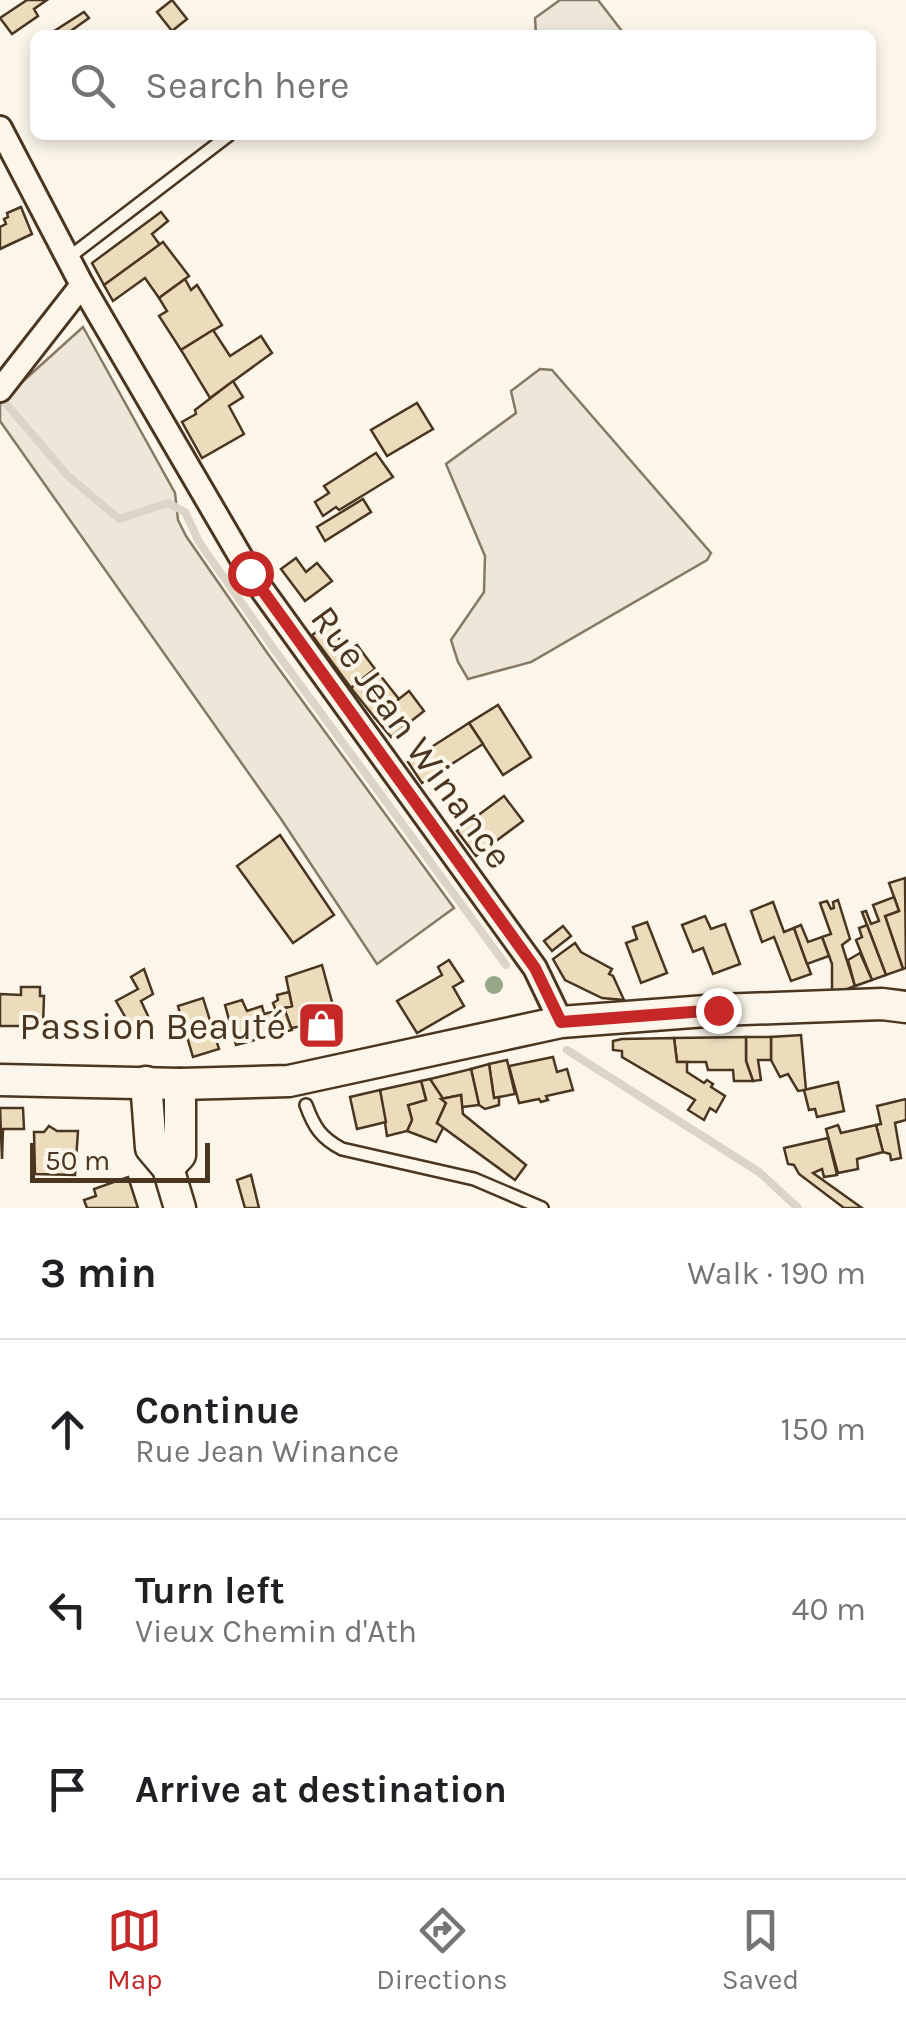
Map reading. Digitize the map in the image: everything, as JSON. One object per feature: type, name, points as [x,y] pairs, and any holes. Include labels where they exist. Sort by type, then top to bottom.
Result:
[{"type":"street","name":"Rue Jean Winance","points":[[0,128],[82,285],[250,573],[535,968],[561,1022]]},
{"type":"street","points":[[0,390],[82,285]]},
{"type":"street","points":[[0,1080],[180,1084],[289,1080],[561,1022],[898,1001]]},
{"type":"street","points":[[146,1082],[152,1148],[168,1168],[180,1208]]},
{"type":"street","points":[[168,1168],[180,1155],[180,1084]]},
{"type":"lane","points":[[68,258],[222,140]]},
{"type":"lane","points":[[306,1104],[315,1129],[342,1149],[474,1179],[542,1208]]},
{"type":"shaded area","points":[[560,0],[598,0],[621,30],[536,30],[535,18]]},
{"type":"shaded area","points":[[83,327],[175,493],[178,520],[186,536],[454,908],[377,964],[281,819],[0,421],[0,402]]},
{"type":"shaded area","points":[[540,369],[552,370],[711,553],[707,560],[531,662],[468,679],[451,640],[484,592],[485,556],[446,464],[516,413],[511,391]]},
{"type":"building","points":[[27,0],[47,0],[34,9],[38,16],[12,34],[0,18]]},
{"type":"building","points":[[172,0],[187,19],[171,30],[157,12]]},
{"type":"building","points":[[84,12],[89,18],[72,30],[56,30]]},
{"type":"building","points":[[21,207],[32,234],[0,249],[0,227],[6,224],[7,213]]},
{"type":"building","points":[[161,212],[168,221],[152,234],[160,245],[104,285],[92,263]]},
{"type":"building","points":[[163,242],[189,276],[159,298],[145,278],[113,301],[104,285]]},
{"type":"building","points":[[185,279],[191,290],[197,285],[222,325],[181,350],[159,316],[167,311],[159,298]]},
{"type":"building","points":[[213,330],[230,356],[261,336],[272,353],[210,398],[181,350]]},
{"type":"building","points":[[233,381],[243,397],[229,406],[244,434],[202,458],[182,422]]},
{"type":"building","points":[[417,403],[433,429],[387,456],[371,430]]},
{"type":"building","points":[[376,453],[393,477],[323,516],[315,502],[329,493],[324,486]]},
{"type":"building","points":[[363,499],[371,512],[325,541],[317,527]]},
{"type":"building","points":[[296,558],[306,572],[317,563],[332,581],[305,601],[281,569]]},
{"type":"building","points":[[328,624],[348,651],[357,645],[375,669],[351,688],[312,635]]},
{"type":"building","points":[[375,669],[399,699],[375,718],[351,688]]},
{"type":"building","points":[[409,691],[424,711],[391,737],[375,718]]},
{"type":"building","points":[[498,705],[531,757],[503,775],[469,723]]},
{"type":"building","points":[[469,723],[483,744],[422,783],[408,762]]},
{"type":"building","points":[[504,796],[523,821],[476,856],[457,831]]},
{"type":"building","points":[[280,835],[334,915],[293,943],[237,866]]},
{"type":"building","points":[[905,878],[903,969],[885,916],[899,911],[889,883]]},
{"type":"building","points":[[894,897],[899,911],[885,916],[903,969],[886,975],[862,912],[866,911],[871,924],[879,921],[873,905]]},
{"type":"building","points":[[838,900],[850,939],[842,945],[855,986],[832,995],[832,964],[822,937],[831,934],[820,903],[827,901],[831,909]]},
{"type":"building","points":[[773,902],[784,932],[794,928],[811,974],[791,981],[774,937],[762,942],[751,911]]},
{"type":"building","points":[[705,916],[711,929],[725,924],[740,964],[713,974],[703,948],[693,952],[682,925]]},
{"type":"building","points":[[647,922],[667,973],[641,983],[626,943],[637,939],[633,927]]},
{"type":"building","points":[[801,925],[808,942],[822,937],[829,956],[807,964],[794,928]]},
{"type":"building","points":[[867,925],[886,975],[872,980],[856,940],[862,937],[859,928]]},
{"type":"building","points":[[563,926],[571,936],[552,951],[544,941]]},
{"type":"building","points":[[575,943],[581,952],[612,969],[609,974],[624,1000],[602,998],[565,980],[553,959]]},
{"type":"building","points":[[860,953],[872,980],[855,986],[848,960]]},
{"type":"building","points":[[449,960],[463,981],[453,987],[464,1006],[417,1033],[397,1001],[442,975],[438,967]]},
{"type":"building","points":[[322,965],[339,1028],[308,1037],[303,1026],[291,1028],[284,1008],[292,1006],[286,977]]},
{"type":"building","points":[[144,969],[153,994],[141,1001],[149,1018],[131,1027],[116,1001],[138,989],[131,977]]},
{"type":"building","points":[[21,987],[40,987],[40,996],[44,996],[43,1026],[0,1026],[0,994],[21,995]]},
{"type":"building","points":[[289,992],[292,1006],[284,1008],[292,1030],[236,1045],[225,1005],[242,1000],[247,1011],[262,1006],[264,1014],[276,1011],[273,1003],[278,1000],[277,995]]},
{"type":"building","points":[[203,998],[219,1049],[193,1057],[178,1006]]},
{"type":"building","points":[[801,1035],[806,1090],[798,1091],[788,1074],[780,1077],[771,1060],[771,1037]]},
{"type":"building","points":[[746,1037],[771,1037],[771,1060],[758,1060],[761,1080],[753,1081],[746,1061]]},
{"type":"building","points":[[746,1037],[746,1061],[753,1081],[734,1081],[733,1070],[708,1070],[706,1062],[677,1062],[674,1038]]},
{"type":"building","points":[[674,1038],[677,1062],[687,1062],[687,1072],[704,1083],[707,1080],[725,1096],[716,1112],[710,1108],[704,1120],[688,1110],[695,1100],[622,1057],[622,1051],[613,1050],[613,1041],[622,1039]]},
{"type":"building","points":[[553,1057],[557,1072],[567,1069],[573,1090],[546,1096],[548,1100],[541,1102],[539,1099],[519,1103],[509,1066]]},
{"type":"building","points":[[507,1060],[515,1094],[494,1098],[489,1064]]},
{"type":"building","points":[[489,1064],[494,1098],[499,1097],[499,1105],[485,1109],[479,1105],[471,1069]]},
{"type":"building","points":[[471,1069],[479,1105],[462,1107],[461,1095],[441,1099],[430,1079]]},
{"type":"building","points":[[430,1079],[446,1103],[437,1123],[444,1126],[436,1142],[407,1131],[412,1120],[408,1105],[426,1100],[421,1081]]},
{"type":"building","points":[[421,1081],[426,1100],[408,1105],[412,1120],[407,1131],[387,1136],[380,1090]]},
{"type":"building","points":[[838,1082],[844,1111],[817,1117],[815,1109],[809,1110],[804,1090]]},
{"type":"building","points":[[380,1090],[386,1122],[357,1129],[350,1097]]},
{"type":"building","points":[[461,1095],[463,1114],[526,1165],[515,1180],[437,1123],[446,1103],[441,1099]]},
{"type":"building","points":[[906,1099],[906,1120],[895,1123],[901,1158],[891,1160],[890,1154],[883,1152],[876,1125],[881,1124],[877,1106]]},
{"type":"building","points":[[0,1108],[23,1108],[24,1129],[3,1129],[2,1159]]},
{"type":"building","points":[[838,1125],[841,1133],[876,1125],[883,1152],[857,1159],[858,1169],[838,1173],[826,1129]]},
{"type":"building","points":[[49,1126],[57,1131],[78,1131],[75,1175],[35,1174],[34,1132],[44,1132]]},
{"type":"building","points":[[828,1138],[837,1175],[824,1177],[822,1169],[813,1173],[862,1208],[844,1208],[788,1164],[784,1148]]},
{"type":"building","points":[[251,1175],[259,1208],[245,1208],[237,1180]]},
{"type":"building","points":[[128,1177],[138,1208],[87,1208],[84,1200],[96,1196],[94,1189]]},
{"type":"waterway","points":[[3,400],[68,476],[119,519],[168,503],[185,512],[199,542],[274,649],[506,965]]},
{"type":"waterway","points":[[567,1050],[759,1172],[798,1208]]},
{"type":"place","name":"Passion Beauté","points":[[321,1026]]},
{"type":"route","points":[[250,573],[535,968],[561,1022],[718,1010]]}]
